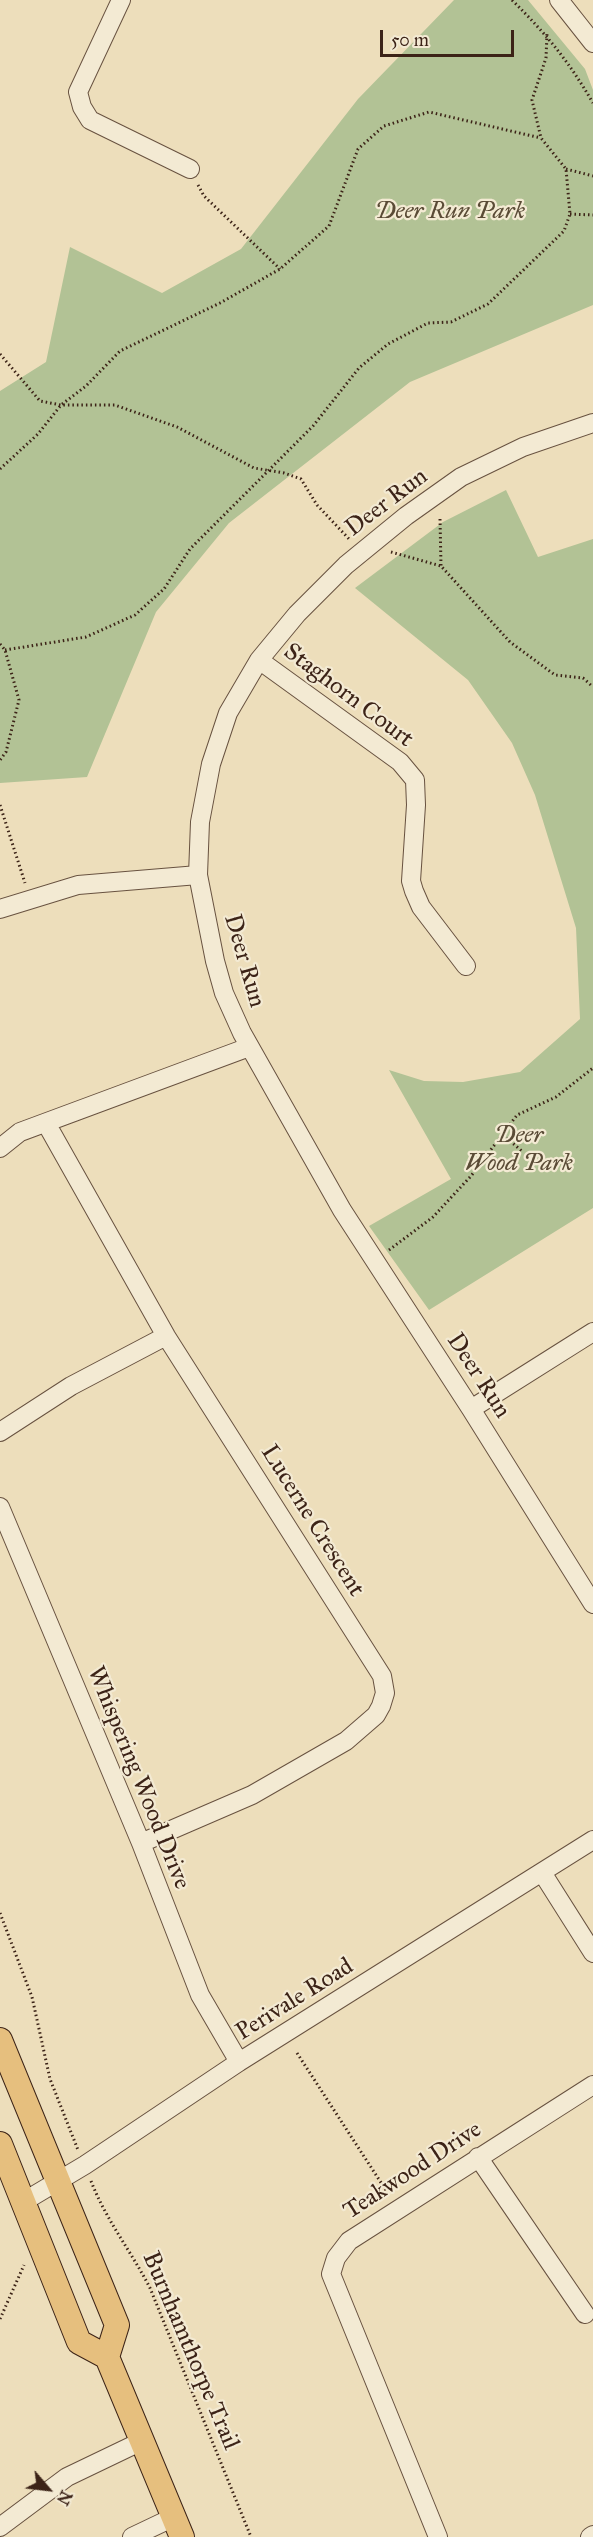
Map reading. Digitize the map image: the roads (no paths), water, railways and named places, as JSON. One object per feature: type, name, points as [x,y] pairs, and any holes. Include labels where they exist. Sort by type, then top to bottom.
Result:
[{"type":"main road","points":[[0,2040],[117,2325],[107,2357]]},
{"type":"main road","points":[[0,2144],[79,2342],[107,2357],[178,2527]]},
{"type":"street","points":[[121,0],[78,92],[82,107],[90,120],[190,169]]},
{"type":"street","points":[[559,0],[593,43]]},
{"type":"street","name":"Deer Run","points":[[590,1593],[342,1210],[249,1047],[224,993],[207,926],[198,875],[200,822],[211,764],[228,712],[260,660],[297,614],[365,549],[461,477],[523,447],[593,423]]},
{"type":"street","name":"Staghorn Court","points":[[260,660],[400,762],[415,780],[417,805],[411,881],[421,907],[465,966]]},
{"type":"street","points":[[0,909],[78,885],[198,875]]},
{"type":"street","points":[[0,1148],[20,1132],[249,1047]]},
{"type":"street","name":"Lucerne Crescent","points":[[46,1123],[166,1336],[382,1676],[385,1693],[376,1715],[346,1741],[252,1796],[141,1843]]},
{"type":"street","points":[[471,1409],[593,1332]]},
{"type":"street","points":[[0,1432],[71,1386],[166,1336]]},
{"type":"street","name":"Whispering Wood Drive","points":[[0,1507],[141,1843],[200,1995],[239,2062]]},
{"type":"street","name":"Perivale Road","points":[[23,2202],[239,2062],[543,1874],[593,1840]]},
{"type":"street","points":[[543,1874],[593,1953]]},
{"type":"street","name":"Teakwood Drive","points":[[438,2537],[331,2274],[336,2258],[349,2241],[593,2085]]},
{"type":"street","points":[[478,2157],[585,2314]]},
{"type":"street","points":[[0,2527],[67,2477],[142,2441]]},
{"type":"street","points":[[132,2537],[178,2527]]},
{"type":"park label","name":"Deer Run Park","points":[[450,212]]},
{"type":"park label","name":"Deer Wood Park","points":[[519,1150]]}]
